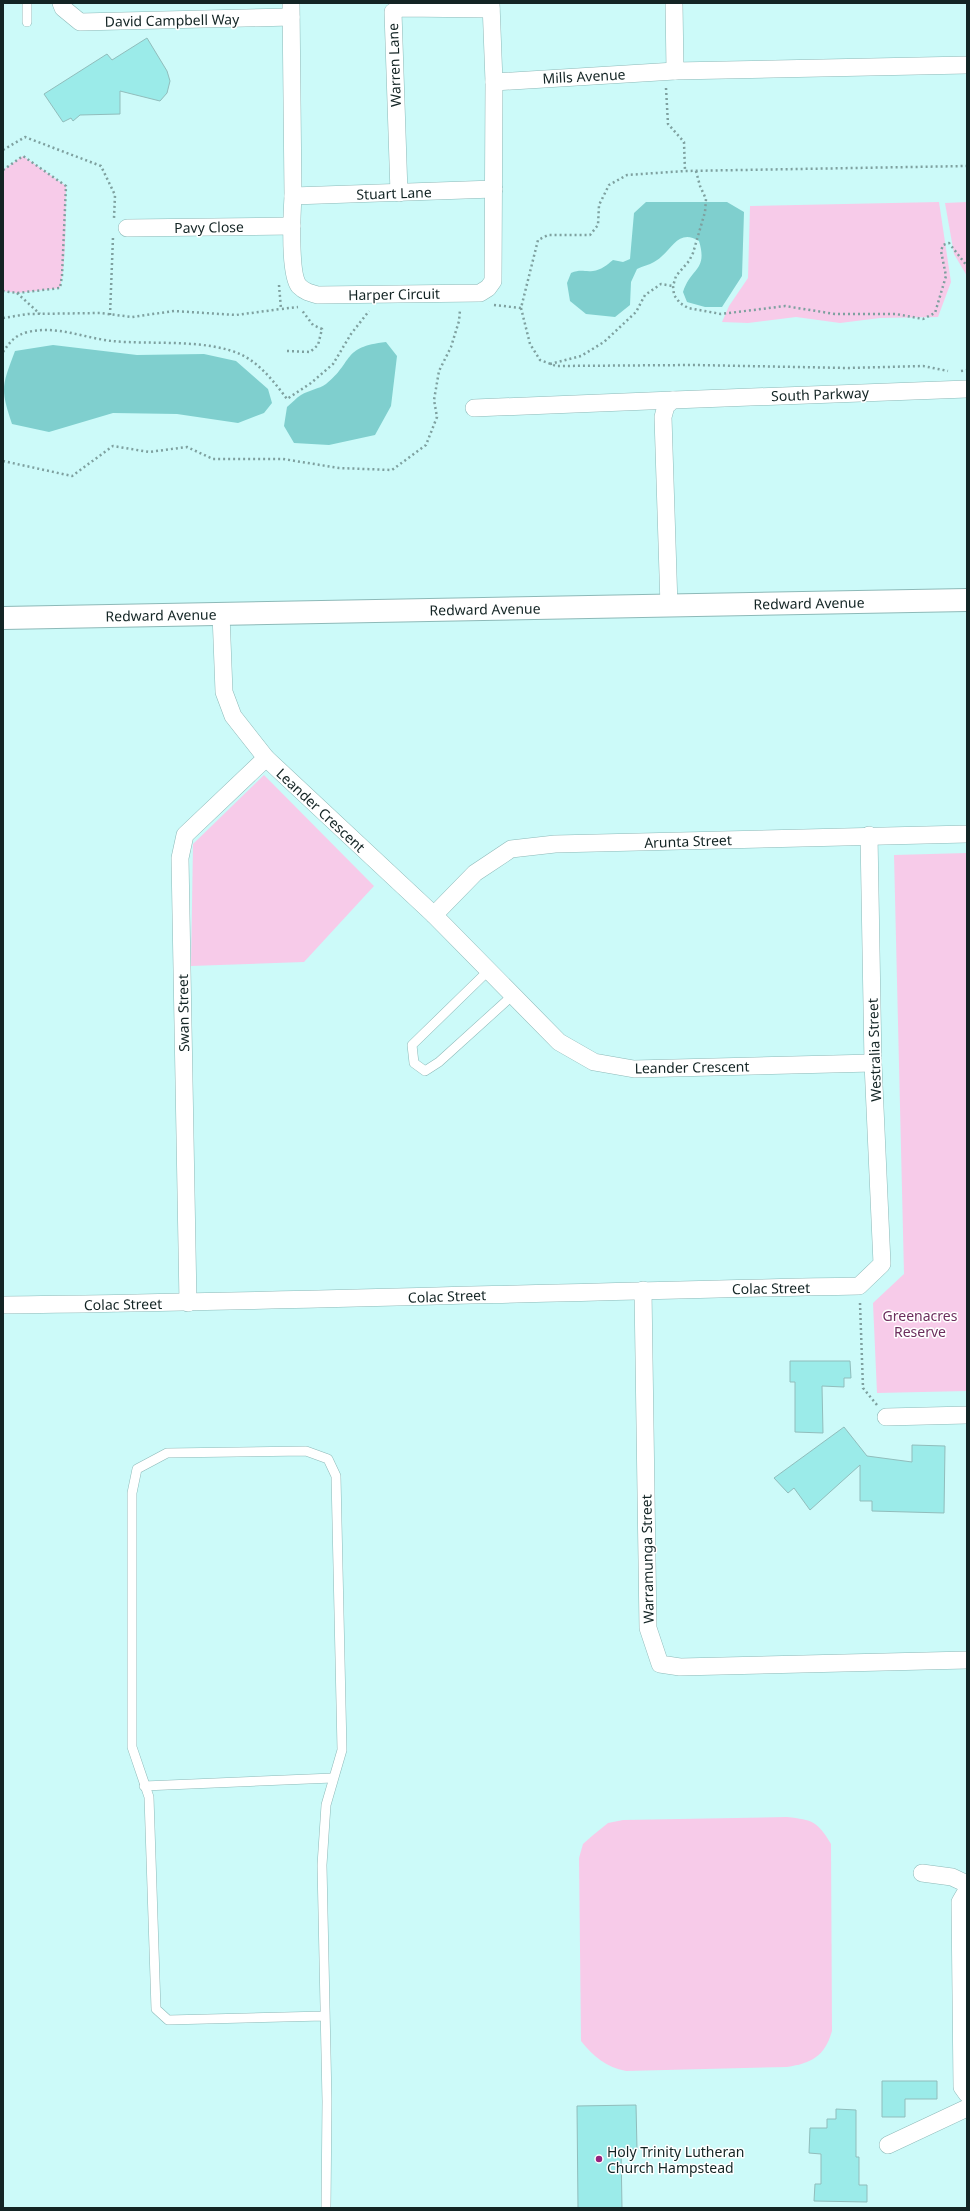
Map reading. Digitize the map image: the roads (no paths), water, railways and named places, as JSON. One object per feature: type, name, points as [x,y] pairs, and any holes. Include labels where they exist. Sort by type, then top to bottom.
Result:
[{"type":"street","name":"David Campbell Way","points":[[61,3],[63,8],[80,22],[291,10]]},
{"type":"street","points":[[674,3],[675,71]]},
{"type":"street","name":"Harper Circuit","points":[[291,10],[292,226],[295,276],[298,285],[306,292],[318,295],[480,293],[488,288],[493,281],[495,269],[494,82],[491,6]]},
{"type":"street","name":"Warren Lane","points":[[399,193],[393,12],[400,8],[491,6]]},
{"type":"street","name":"Mills Avenue","points":[[494,82],[675,71],[967,65]]},
{"type":"street","name":"Stuart Lane","points":[[293,196],[494,189]]},
{"type":"street","name":"Pavy Close","points":[[118,229],[292,226]]},
{"type":"street","name":"South Parkway","points":[[474,408],[967,389]]},
{"type":"street","points":[[669,606],[663,417],[666,406],[673,400]]},
{"type":"street","name":"Redward Avenue","points":[[3,618],[967,600]]},
{"type":"street","name":"Leander Crescent","points":[[221,614],[224,692],[233,716],[266,758],[434,916],[559,1042],[594,1062],[634,1069],[873,1063]]},
{"type":"street","name":"Swan Street","points":[[188,1303],[180,858],[185,835],[266,758]]},
{"type":"street","name":"Arunta Street","points":[[434,916],[475,873],[511,849],[554,844],[869,835],[967,834]]},
{"type":"street","name":"Westralia Street","points":[[860,1286],[882,1264],[873,1063],[869,835]]},
{"type":"street","name":"Colac Street","points":[[3,1305],[188,1303],[643,1290],[860,1286]]},
{"type":"street","name":"Warramunga Street","points":[[643,1290],[648,1628],[660,1664],[680,1666],[967,1660]]},
{"type":"street","points":[[886,1417],[967,1415]]},
{"type":"street","points":[[922,1873],[952,1876],[967,1884]]},
{"type":"street","points":[[967,1890],[960,1902],[962,2087],[967,2094]]},
{"type":"street","points":[[888,2145],[967,2108]]},
{"type":"lane","points":[[27,3],[27,22]]},
{"type":"lane","points":[[489,970],[412,1045],[414,1063],[425,1071],[439,1062],[513,995]]},
{"type":"lane","points":[[324,2016],[168,2020],[156,2009],[149,1797],[132,1747],[132,1493],[138,1469],[167,1453],[306,1451],[328,1459],[336,1476],[342,1750],[326,1805],[322,1865],[327,2101],[326,2208]]},
{"type":"lane","points":[[144,1786],[154,1784],[333,1778]]},
{"type":"water","points":[[646,202],[727,202],[744,212],[742,276],[722,307],[705,307],[687,302],[683,292],[686,284],[700,264],[701,251],[699,241],[685,237],[675,243],[654,262],[637,269],[631,282],[630,305],[615,317],[586,314],[570,301],[567,283],[571,273],[596,270],[604,267],[613,260],[623,262],[630,259],[634,213]]},
{"type":"water","points":[[386,342],[397,356],[391,406],[375,435],[329,445],[294,443],[284,426],[287,407],[301,395],[326,384],[335,376],[355,352],[372,344]]},
{"type":"water","points":[[53,345],[137,355],[204,354],[236,361],[268,389],[272,403],[264,413],[238,423],[177,414],[113,413],[49,432],[12,424],[4,394],[4,387],[7,372],[15,351]]},
{"type":"place","name":"Holy Trinity Lutheran Church Hampstead","points":[[599,2159]]},
{"type":"park label","name":"Greenacres Reserve","points":[[920,1324]]}]
